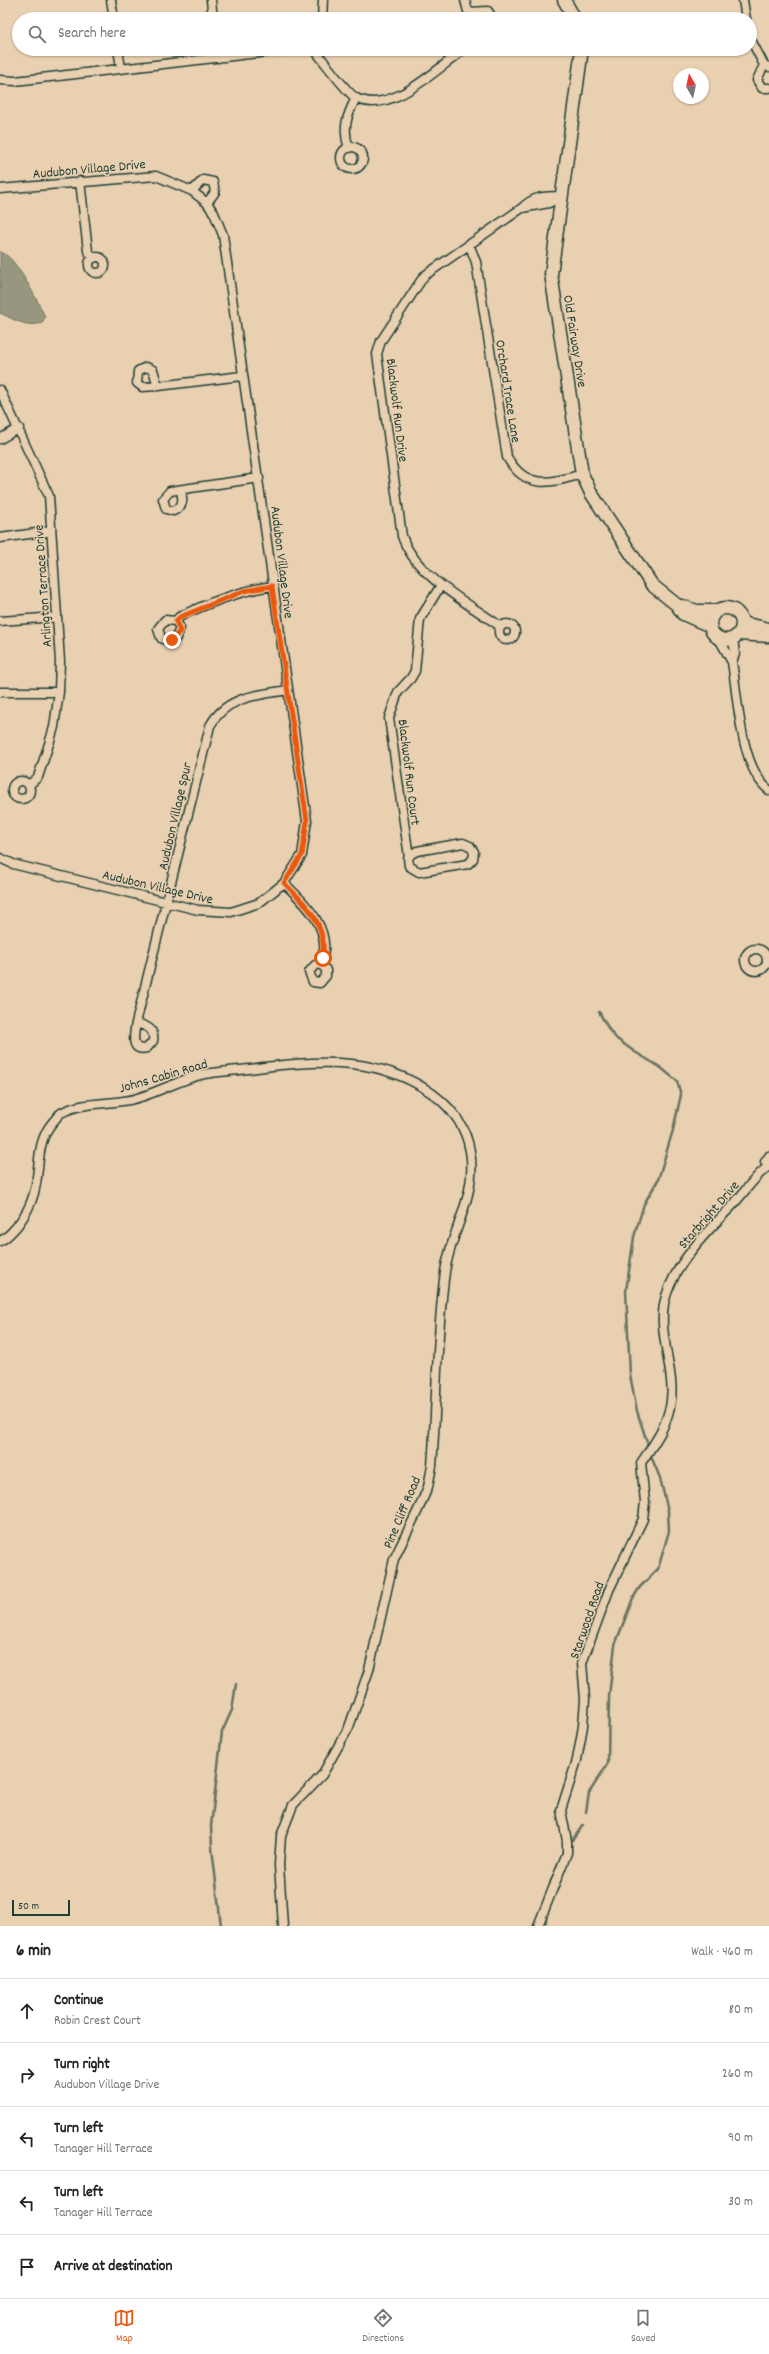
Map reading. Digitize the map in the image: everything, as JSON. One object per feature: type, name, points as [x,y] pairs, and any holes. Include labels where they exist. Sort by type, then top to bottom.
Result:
[{"type":"street","points":[[111,0],[113,12]]},
{"type":"street","points":[[211,0],[212,12]]},
{"type":"street","points":[[322,12],[323,0]]},
{"type":"street","points":[[465,0],[468,12]]},
{"type":"street","points":[[564,0],[571,12]]},
{"type":"street","points":[[743,0],[745,12]]},
{"type":"street","points":[[757,50],[767,66],[757,80],[762,88],[769,88]]},
{"type":"street","points":[[119,56],[121,68]]},
{"type":"street","points":[[0,80],[15,80],[235,56]]},
{"type":"street","points":[[320,56],[356,98],[374,101],[401,96],[456,56]]},
{"type":"street","name":"Old Fairway Drive","points":[[581,56],[551,274],[582,474],[591,493],[652,585],[677,605],[683,614],[710,626]]},
{"type":"street","points":[[349,148],[346,138],[346,124],[356,98]]},
{"type":"street","name":"Audubon Village Drive","points":[[0,189],[80,181],[156,176],[192,190],[207,203],[214,213],[223,235],[242,376],[259,478],[272,586],[307,821],[302,855],[284,883],[259,903],[231,912],[217,913],[167,903],[43,871],[0,858]]},
{"type":"street","points":[[192,190],[203,180],[212,182],[215,192],[207,203]]},
{"type":"street","points":[[80,181],[88,251],[94,258]]},
{"type":"street","name":"Blackwolf Run Drive","points":[[501,627],[441,585],[412,559],[402,536],[377,354],[382,341],[424,276],[522,208],[531,199],[544,196],[561,196]]},
{"type":"street","name":"Orchard Trace Lane","points":[[469,244],[476,262],[507,458],[518,471],[538,482],[556,482],[582,474]]},
{"type":"street","points":[[158,386],[153,370],[144,368],[138,371],[136,379],[139,385],[146,387],[158,386],[242,376]]},
{"type":"street","name":"Arlington Terrace Drive","points":[[0,390],[19,428],[49,496],[57,617],[59,692],[56,720],[49,744],[38,777],[29,785]]},
{"type":"street","points":[[0,439],[19,428]]},
{"type":"street","points":[[181,490],[183,502],[180,508],[174,511],[166,509],[163,503],[164,496],[170,491],[259,478]]},
{"type":"street","points":[[0,538],[51,531]]},
{"type":"street","name":"Blackwolf Run Court","points":[[409,857],[417,851],[463,843],[470,846],[474,855],[468,864],[419,872],[409,866],[409,857],[389,718],[398,692],[411,678],[416,665],[420,619],[441,585]]},
{"type":"street","points":[[176,621],[180,617],[220,599],[244,591],[272,586]]},
{"type":"street","name":"Old Fairway Drive","points":[[677,605],[697,611],[716,612]]},
{"type":"street","points":[[732,662],[735,654],[738,632],[737,613],[732,610],[721,609],[712,616],[710,626],[732,662],[749,760],[760,782],[769,790]]},
{"type":"street","points":[[0,621],[57,617]]},
{"type":"street","points":[[718,637],[727,640],[738,632],[769,629]]},
{"type":"street","points":[[738,632],[769,636]]},
{"type":"street","name":"Audubon Village Spur","points":[[136,1023],[167,903],[207,735],[214,718],[229,704],[236,701],[288,690]]},
{"type":"street","points":[[0,692],[59,692]]},
{"type":"street","points":[[284,883],[308,906],[319,923],[324,954],[321,964]]},
{"type":"street","name":"Johns Cabin Road","points":[[0,1241],[6,1239],[16,1228],[28,1206],[34,1193],[41,1141],[44,1132],[60,1113],[76,1108],[132,1100],[201,1075],[311,1062],[333,1062],[372,1066]]},
{"type":"street","name":"Pine Cliff Road","points":[[283,1926],[280,1865],[281,1836],[293,1805],[322,1775],[350,1728],[369,1670],[394,1559],[428,1487],[432,1466],[439,1333],[446,1269],[472,1183],[473,1167],[470,1149],[465,1131],[454,1114],[443,1102],[423,1087],[399,1075],[372,1066]]},
{"type":"street","name":"Starbright Drive","points":[[641,1463],[656,1442],[670,1405],[671,1387],[662,1317],[667,1292],[685,1261],[703,1235],[768,1167],[765,1162],[769,1156]]},
{"type":"street","name":"Starwood Road","points":[[538,1926],[567,1853],[568,1841],[561,1810],[577,1760],[583,1726],[585,1699],[582,1663],[609,1590],[643,1518],[645,1502],[641,1463]]},
{"type":"shaded area","points":[[0,252],[12,261],[26,280],[45,317],[42,323],[26,324],[0,313]]},
{"type":"waterway","points":[[599,1012],[610,1031],[617,1039],[660,1067],[677,1081],[681,1095],[673,1130],[658,1180],[644,1204],[634,1237],[626,1291],[630,1375],[637,1411],[648,1445]]},
{"type":"waterway","points":[[586,1812],[589,1793],[608,1763],[609,1696],[615,1645],[633,1598],[640,1587],[658,1569],[669,1531],[668,1511],[660,1478],[651,1456]]},
{"type":"waterway","points":[[221,1926],[211,1826],[222,1732],[232,1710],[236,1684]]},
{"type":"waterway","points":[[571,1842],[583,1825]]},
{"type":"waterway","points":[[550,1887],[551,1880],[554,1878]]},
{"type":"waterway","points":[[546,1914],[546,1922]]},
{"type":"route","points":[[172,640],[179,635],[180,631],[176,621],[189,612],[244,591],[272,586],[307,821],[306,839],[302,855],[296,867],[284,883],[308,906],[319,923],[322,934],[323,958]]}]
